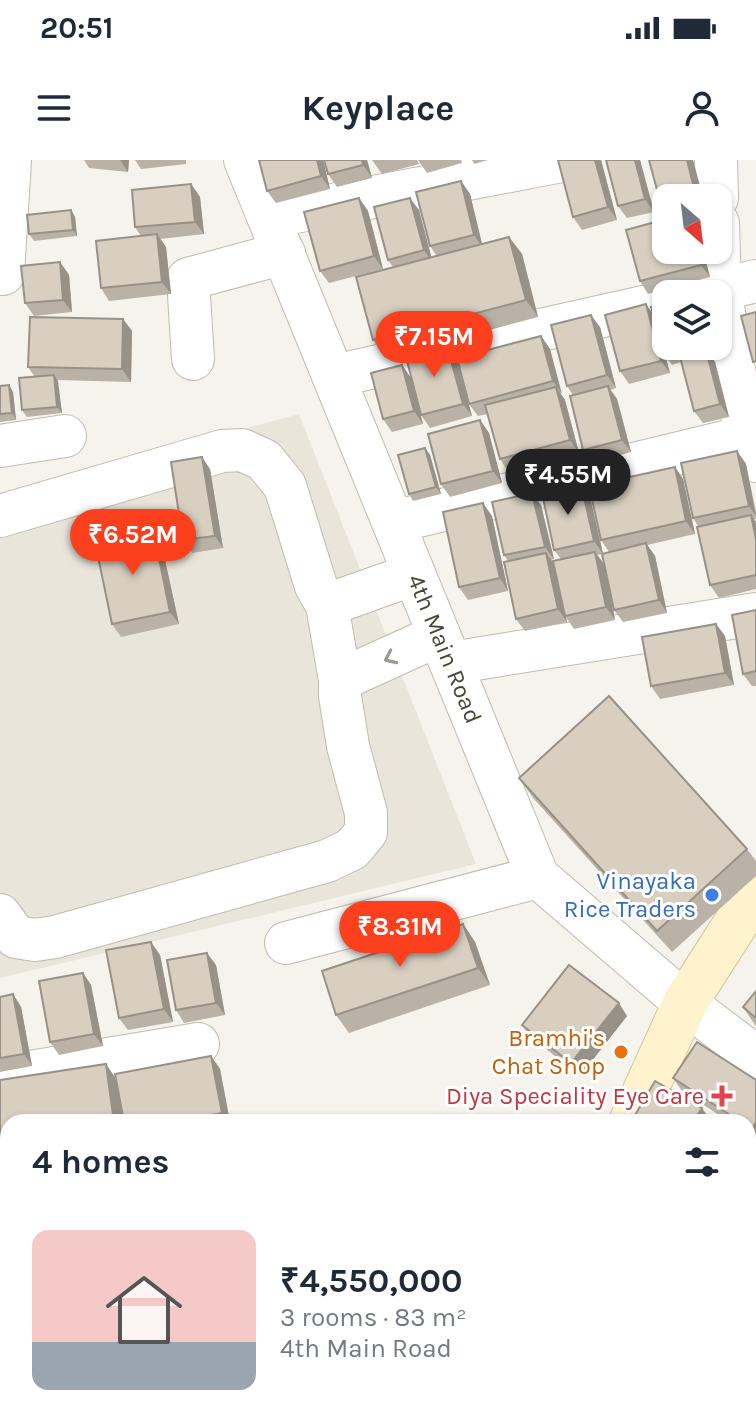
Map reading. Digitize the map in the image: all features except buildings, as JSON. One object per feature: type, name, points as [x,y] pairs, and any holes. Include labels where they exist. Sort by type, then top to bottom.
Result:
[{"type":"main road","points":[[635,1114],[685,1003],[756,892]]},
{"type":"street","points":[[3,274],[10,160]]},
{"type":"street","name":"4th Main Road","points":[[245,160],[538,877],[685,1003],[756,1057]]},
{"type":"street","points":[[193,359],[188,279],[276,235],[567,160]]},
{"type":"street","points":[[716,160],[717,184]]},
{"type":"street","points":[[334,376],[652,305]]},
{"type":"street","points":[[393,522],[751,449],[732,322]]},
{"type":"street","points":[[0,446],[65,436]]},
{"type":"street","points":[[0,516],[222,451],[242,450],[264,460],[285,486],[316,586],[327,605],[348,746],[366,813],[366,832],[352,849],[327,861],[55,937],[35,940],[16,937],[0,915]]},
{"type":"street","points":[[327,605],[414,574]]},
{"type":"street","points":[[340,680],[445,649],[756,614]]},
{"type":"street","points":[[286,943],[538,877]]},
{"type":"street","points":[[0,1077],[198,1044]]},
{"type":"shaded area","points":[[299,414],[476,864],[0,978],[0,496]]},
{"type":"place","name":"Vinayaka Rice Traders","points":[[712,895]]},
{"type":"place","name":"Bramhi's Chat Shop","points":[[621,1052]]},
{"type":"place","name":"Diya Speciality Eye Care","points":[[722,1096]]}]
